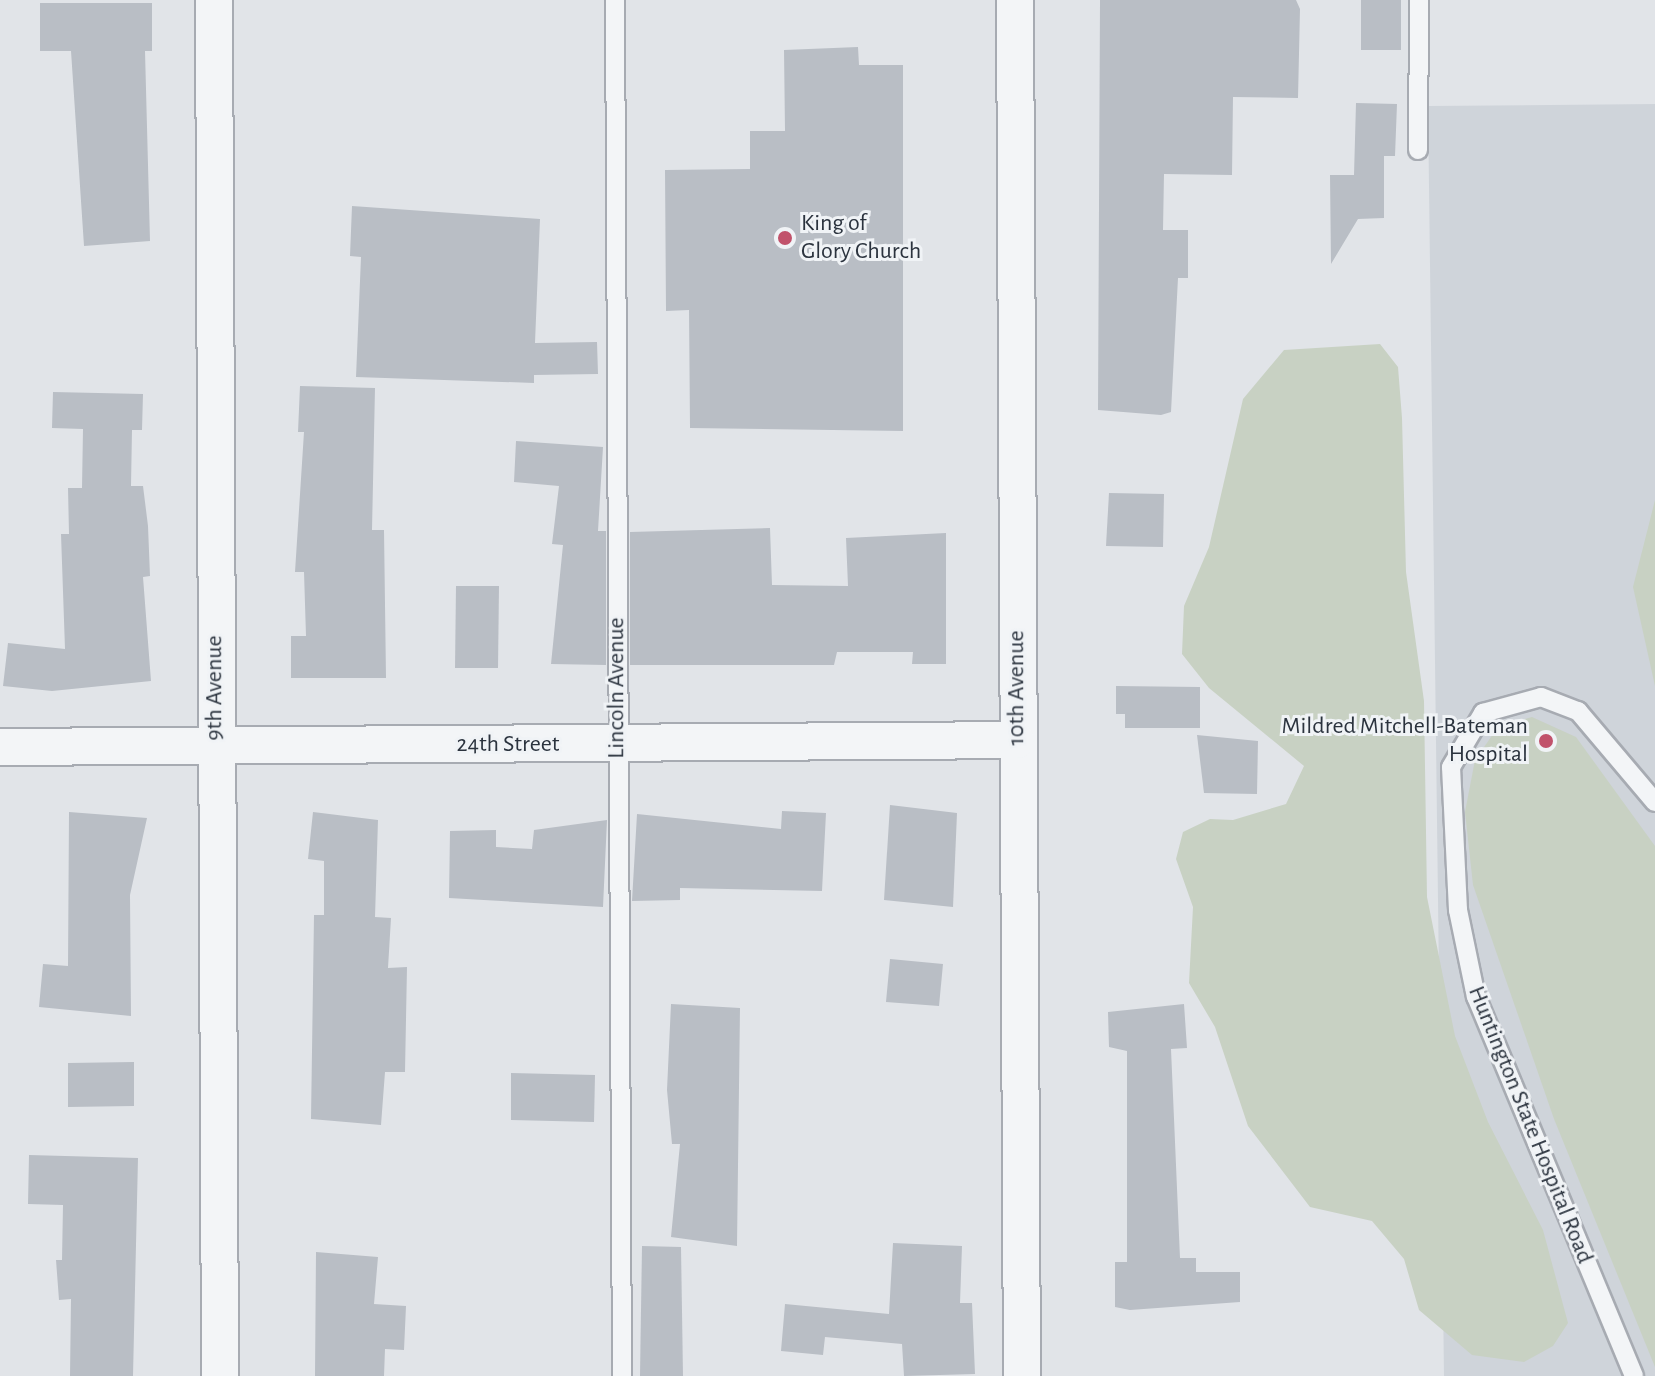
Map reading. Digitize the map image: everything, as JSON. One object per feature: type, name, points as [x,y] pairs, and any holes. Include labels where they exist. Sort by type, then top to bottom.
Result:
[{"type":"street","name":"9th Avenue","points":[[214,0],[220,1376]]},
{"type":"street","name":"10th Avenue","points":[[1015,0],[1016,740],[1022,1376]]},
{"type":"street","name":"24th Street","points":[[0,747],[1016,740]]},
{"type":"lane","name":"Lincoln Avenue","points":[[615,0],[616,744],[622,1376]]},
{"type":"lane","points":[[1418,150],[1419,0]]},
{"type":"lane","name":"Huntington State Hospital Road","points":[[1634,1376],[1476,997],[1456,896],[1451,767],[1483,713],[1541,697],[1578,711],[1655,802]]},
{"type":"shaded area","name":"Mildred Mitchell-Bateman Hospital","points":[[1655,104],[1655,1376],[1444,1376],[1428,106]]},
{"type":"green space","points":[[1380,344],[1398,367],[1406,572],[1424,701],[1427,897],[1455,1036],[1488,1122],[1543,1230],[1568,1323],[1553,1346],[1524,1362],[1472,1355],[1419,1310],[1404,1259],[1372,1221],[1310,1207],[1248,1126],[1215,1027],[1189,983],[1193,907],[1176,859],[1183,832],[1210,819],[1233,820],[1286,804],[1304,766],[1209,688],[1182,654],[1184,606],[1209,547],[1243,399],[1284,350]]},
{"type":"green space","points":[[1655,500],[1655,686],[1633,587]]},
{"type":"green space","points":[[1532,717],[1576,737],[1655,846],[1655,1367],[1554,1119],[1473,885],[1465,812],[1475,760],[1498,727]]},
{"type":"building","points":[[1100,0],[1296,0],[1300,9],[1298,98],[1233,97],[1232,175],[1164,174],[1163,230],[1188,230],[1188,278],[1178,278],[1171,412],[1161,415],[1098,410]]},
{"type":"building","points":[[1361,0],[1401,0],[1401,50],[1361,50]]},
{"type":"building","points":[[40,3],[152,3],[152,51],[145,51],[150,241],[84,246],[71,51],[40,51]]},
{"type":"building","name":"King of Glory Church","points":[[858,47],[859,65],[903,65],[903,431],[690,428],[689,310],[666,311],[665,170],[750,169],[750,131],[785,131],[784,50]]},
{"type":"building","points":[[1356,103],[1397,104],[1395,156],[1384,156],[1384,218],[1358,219],[1331,264],[1330,175],[1354,175]]},
{"type":"building","points":[[352,206],[540,219],[535,343],[597,342],[598,374],[534,375],[534,383],[356,377],[361,257],[350,256]]},
{"type":"building","points":[[300,386],[375,388],[372,530],[384,530],[386,678],[291,678],[291,636],[306,636],[304,572],[295,572],[304,432],[298,432]]},
{"type":"building","points":[[53,392],[143,394],[142,430],[132,430],[131,486],[143,486],[148,526],[150,576],[143,577],[151,681],[52,691],[3,686],[8,643],[65,649],[61,534],[69,534],[68,488],[82,488],[83,429],[52,428]]},
{"type":"building","points":[[516,441],[603,447],[598,531],[606,531],[606,665],[551,664],[563,545],[552,544],[559,486],[514,482]]},
{"type":"building","points":[[1109,493],[1164,494],[1163,547],[1106,546]]},
{"type":"building","points":[[770,528],[772,585],[848,586],[846,538],[946,533],[946,664],[912,664],[913,652],[837,652],[834,665],[630,665],[630,532]]},
{"type":"building","points":[[456,586],[499,586],[498,668],[455,668]]},
{"type":"building","points":[[1116,686],[1200,687],[1200,728],[1125,728],[1125,714],[1116,714]]},
{"type":"building","points":[[1197,735],[1258,741],[1257,794],[1204,793]]},
{"type":"building","points":[[890,805],[957,813],[953,907],[884,900]]},
{"type":"building","points":[[782,811],[826,813],[822,891],[680,888],[680,900],[632,901],[637,814],[781,829]]},
{"type":"building","points":[[69,812],[147,818],[130,895],[131,1016],[39,1007],[43,964],[68,966]]},
{"type":"building","points":[[313,812],[378,820],[375,917],[391,918],[388,968],[407,967],[405,1072],[385,1072],[381,1125],[311,1119],[314,915],[324,915],[324,861],[308,859]]},
{"type":"building","points":[[607,820],[603,907],[449,898],[450,831],[496,830],[496,847],[532,849],[534,830]]},
{"type":"building","points":[[890,959],[943,964],[939,1006],[886,1002]]},
{"type":"building","points":[[671,1004],[740,1008],[737,1246],[671,1237],[680,1144],[672,1144],[667,1090]]},
{"type":"building","points":[[1184,1004],[1187,1048],[1171,1049],[1180,1258],[1196,1258],[1196,1272],[1240,1272],[1240,1302],[1130,1310],[1115,1307],[1115,1262],[1127,1262],[1127,1051],[1109,1047],[1108,1012]]},
{"type":"building","points":[[134,1062],[134,1106],[68,1107],[68,1063]]},
{"type":"building","points":[[511,1073],[595,1075],[594,1122],[511,1120]]},
{"type":"building","points":[[29,1155],[138,1158],[133,1376],[70,1376],[71,1299],[59,1300],[56,1260],[62,1260],[63,1205],[28,1204]]},
{"type":"building","points":[[893,1243],[962,1246],[960,1303],[972,1303],[975,1374],[904,1376],[902,1344],[825,1337],[823,1355],[781,1351],[785,1304],[889,1314]]},
{"type":"building","points":[[642,1246],[681,1247],[683,1376],[640,1376]]},
{"type":"building","points":[[316,1252],[378,1257],[374,1304],[406,1306],[404,1350],[385,1349],[384,1376],[315,1376]]},
{"type":"place","name":"King of Glory Church","points":[[785,238]]},
{"type":"place","name":"Mildred Mitchell-Bateman Hospital","points":[[1546,741]]}]
